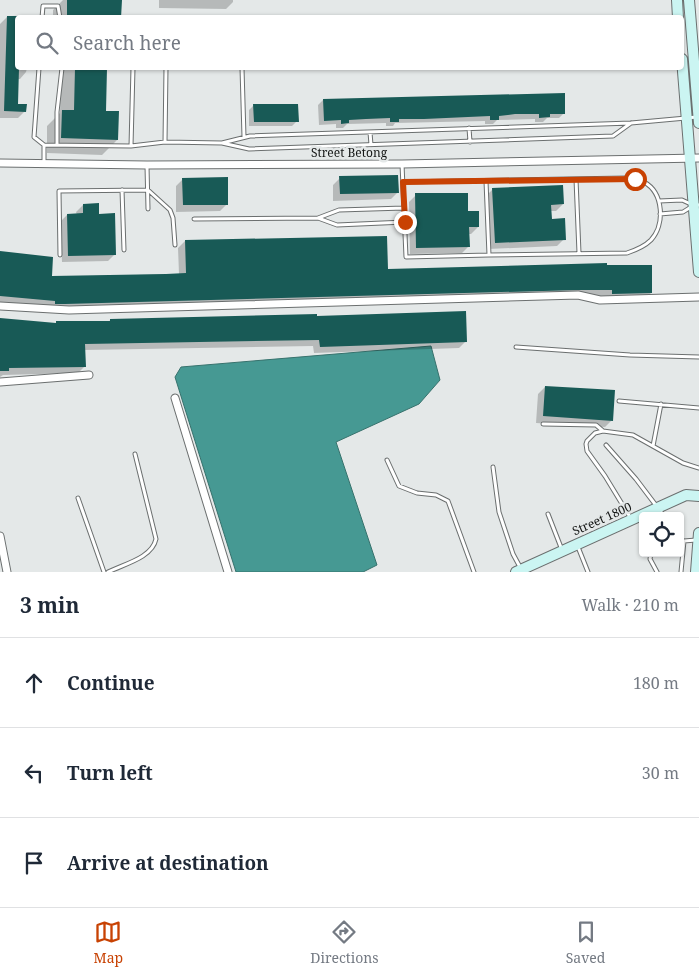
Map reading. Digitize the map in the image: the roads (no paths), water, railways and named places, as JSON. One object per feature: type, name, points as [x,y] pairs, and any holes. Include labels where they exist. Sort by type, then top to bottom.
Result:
[{"type":"main road","points":[[677,0],[678,15]]},
{"type":"main road","points":[[692,0],[699,120]]},
{"type":"main road","points":[[683,70],[686,118],[694,158],[699,272]]},
{"type":"main road","name":"Street 1800","points":[[661,512],[686,495],[699,496]]},
{"type":"main road","name":"Street 1800","points":[[518,571],[639,518]]},
{"type":"main road","points":[[696,572],[699,536]]},
{"type":"street","name":"Street Betong","points":[[0,163],[147,165],[402,164],[694,158]]},
{"type":"street","points":[[0,306],[69,310],[578,295],[600,300],[699,297]]},
{"type":"street","points":[[0,382],[90,375]]},
{"type":"street","points":[[175,398],[228,572]]},
{"type":"street","points":[[0,536],[7,572]]},
{"type":"lane","points":[[42,15],[43,6],[58,6],[60,15]]},
{"type":"lane","points":[[39,70],[34,137],[44,145],[131,146],[165,142],[222,143],[249,149],[470,142],[613,136],[631,122]]},
{"type":"lane","points":[[57,145],[57,112],[62,70]]},
{"type":"lane","points":[[131,146],[133,70]]},
{"type":"lane","points":[[165,142],[166,70]]},
{"type":"lane","points":[[242,70],[244,137]]},
{"type":"lane","points":[[222,143],[250,136],[631,122],[686,118],[699,120]]},
{"type":"lane","points":[[469,128],[470,142]]},
{"type":"lane","points":[[370,132],[371,145]]},
{"type":"lane","points":[[44,145],[44,163]]},
{"type":"lane","points":[[402,164],[406,257],[627,253],[642,247],[651,240],[660,222],[659,200],[656,192],[644,182],[635,179],[403,182]]},
{"type":"lane","points":[[147,165],[148,209]]},
{"type":"lane","points":[[576,179],[579,253]]},
{"type":"lane","points":[[486,181],[489,255]]},
{"type":"lane","points":[[122,190],[124,250]]},
{"type":"lane","points":[[60,255],[59,191],[148,190],[170,210],[173,218],[174,245]]},
{"type":"lane","points":[[659,200],[682,200],[696,205]]},
{"type":"lane","points":[[660,214],[683,212],[696,205]]},
{"type":"lane","points":[[194,219],[318,218],[339,210],[404,208]]},
{"type":"lane","points":[[318,218],[337,225],[405,222]]},
{"type":"lane","points":[[516,347],[630,356],[699,357]]},
{"type":"lane","points":[[619,401],[699,408]]},
{"type":"lane","points":[[653,446],[661,404]]},
{"type":"lane","points":[[543,424],[596,425],[603,431]]},
{"type":"lane","points":[[632,520],[587,451],[586,444],[595,432],[603,431],[633,435],[683,462],[699,468]]},
{"type":"lane","points":[[606,445],[636,479],[661,512]]},
{"type":"lane","points":[[78,498],[106,572],[149,552],[156,539],[135,454]]},
{"type":"lane","points":[[387,460],[399,486],[417,493],[436,495],[448,501],[474,572]]},
{"type":"lane","points":[[493,467],[499,512],[518,571]]},
{"type":"lane","points":[[548,514],[562,551]]},
{"type":"lane","points":[[684,540],[699,536]]},
{"type":"lane","points":[[576,544],[588,572]]},
{"type":"lane","points":[[650,557],[657,572]]},
{"type":"lane","points":[[681,557],[681,572]]},
{"type":"water","points":[[431,346],[440,380],[419,404],[336,442],[377,565],[363,572],[236,572],[175,377],[181,367]]}]
